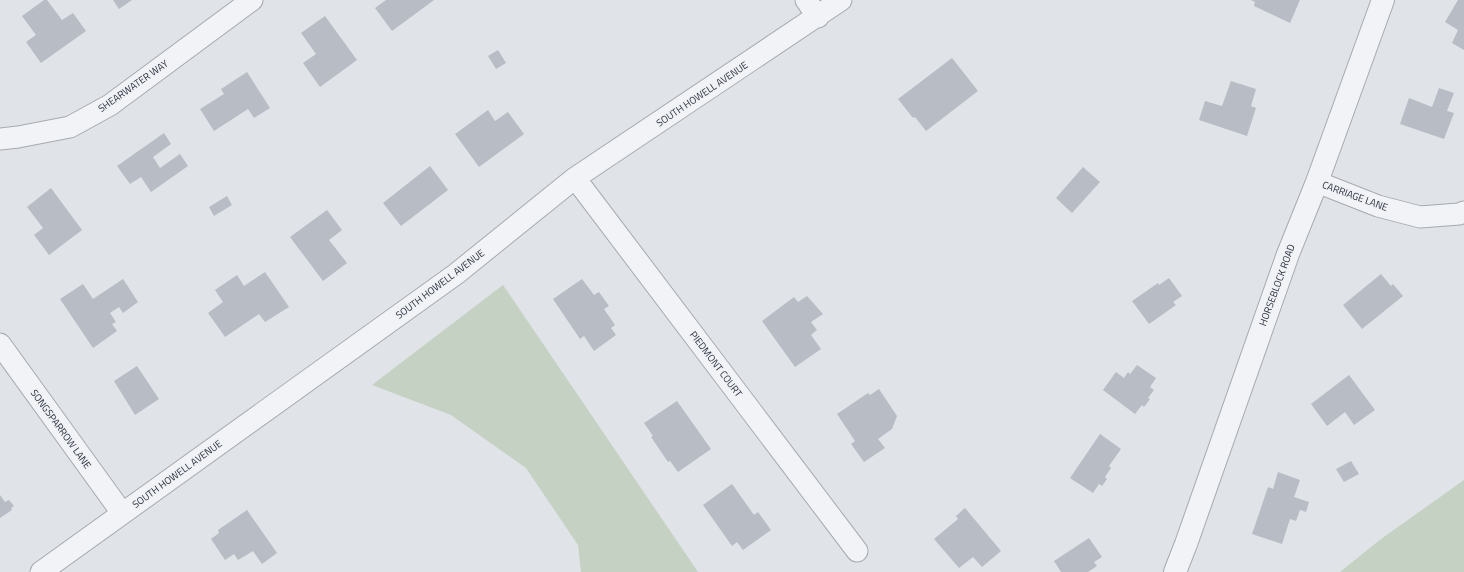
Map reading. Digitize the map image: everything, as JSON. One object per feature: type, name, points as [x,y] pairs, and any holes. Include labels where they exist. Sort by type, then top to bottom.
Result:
[{"type":"street","name":"SHEARWATER WAY","points":[[0,139],[70,127],[110,105],[252,0]]},
{"type":"street","points":[[806,0],[818,17]]},
{"type":"street","name":"SOUTH HOWELL AVENUE","points":[[41,572],[456,274],[575,178],[818,17],[841,0]]},
{"type":"street","name":"HORSEBLOCK ROAD","points":[[1175,572],[1288,254],[1317,182],[1383,0]]},
{"type":"street","name":"PIEDMONT COURT","points":[[575,178],[857,551]]},
{"type":"street","name":"CARRIAGE LANE","points":[[1317,182],[1378,206],[1420,217],[1459,214],[1464,212]]},
{"type":"street","name":"SONGSPARROW LANE","points":[[0,344],[122,514]]},
{"type":"green space","points":[[503,285],[698,572],[581,572],[578,545],[526,468],[451,415],[372,385]]},
{"type":"green space","points":[[1464,480],[1464,572],[1340,572],[1381,539]]},
{"type":"building","points":[[44,0],[47,0],[62,20],[73,13],[86,31],[41,63],[26,42],[36,35],[22,16]]},
{"type":"building","points":[[113,0],[132,0],[119,9]]},
{"type":"building","points":[[386,0],[434,0],[392,31],[375,8]]},
{"type":"building","points":[[1251,0],[1300,0],[1290,23],[1254,6],[1255,2]]},
{"type":"building","points":[[1458,0],[1464,0],[1464,50],[1452,43],[1458,30],[1445,22]]},
{"type":"building","points":[[325,16],[357,60],[320,87],[303,63],[316,54],[301,33]]},
{"type":"building","points":[[498,50],[506,63],[496,69],[488,56]]},
{"type":"building","points":[[952,58],[978,91],[926,131],[915,117],[913,118],[898,99]]},
{"type":"building","points":[[247,72],[270,108],[254,118],[248,109],[214,131],[200,109],[224,94],[221,89]]},
{"type":"building","points":[[1231,81],[1256,89],[1251,106],[1256,108],[1247,136],[1199,120],[1205,101],[1222,106]]},
{"type":"building","points":[[1439,88],[1454,93],[1447,111],[1454,113],[1444,139],[1400,124],[1409,98],[1432,107]]},
{"type":"building","points":[[488,110],[495,121],[508,112],[524,134],[479,167],[455,134]]},
{"type":"building","points":[[164,133],[171,144],[153,157],[160,168],[180,154],[188,166],[151,192],[141,177],[130,184],[117,166]]},
{"type":"building","points":[[430,166],[448,190],[401,226],[383,203]]},
{"type":"building","points":[[1083,167],[1100,182],[1072,213],[1056,198]]},
{"type":"building","points":[[51,188],[82,230],[49,255],[34,235],[43,228],[27,207]]},
{"type":"building","points":[[227,196],[232,205],[214,216],[209,207]]},
{"type":"building","points":[[327,210],[342,230],[329,240],[347,263],[323,281],[290,237]]},
{"type":"building","points":[[265,272],[289,307],[265,322],[259,314],[225,337],[208,313],[223,302],[215,290],[237,275],[244,286]]},
{"type":"building","points":[[1381,274],[1391,286],[1393,284],[1403,296],[1362,329],[1343,305]]},
{"type":"building","points":[[1169,278],[1182,296],[1173,302],[1176,305],[1149,324],[1132,301],[1158,283],[1159,285]]},
{"type":"building","points":[[123,279],[138,302],[123,313],[119,307],[110,313],[116,322],[112,324],[117,331],[93,348],[60,299],[83,284],[93,299]]},
{"type":"building","points":[[582,279],[594,295],[599,292],[609,306],[604,309],[615,325],[611,328],[616,335],[594,351],[584,336],[580,339],[553,299]]},
{"type":"building","points":[[807,296],[823,314],[811,322],[817,330],[811,335],[821,349],[795,367],[762,321],[794,297],[798,302]]},
{"type":"building","points":[[1137,365],[1156,378],[1150,387],[1154,390],[1148,398],[1150,399],[1144,407],[1142,405],[1135,414],[1103,390],[1116,372],[1124,378],[1128,372],[1130,374]]},
{"type":"building","points":[[137,366],[159,399],[135,415],[114,381]]},
{"type":"building","points":[[1349,375],[1375,410],[1354,425],[1345,412],[1327,426],[1311,404]]},
{"type":"building","points":[[879,389],[897,416],[892,429],[878,439],[885,448],[864,462],[851,444],[855,441],[837,414],[868,393],[870,395]]},
{"type":"building","points":[[677,401],[711,449],[678,472],[670,461],[668,462],[651,437],[653,436],[644,423]]},
{"type":"building","points":[[1100,434],[1121,449],[1109,466],[1111,468],[1105,477],[1107,479],[1102,486],[1099,484],[1093,493],[1070,478]]},
{"type":"building","points":[[1351,461],[1359,474],[1344,482],[1336,469]]},
{"type":"building","points":[[1278,472],[1300,480],[1294,497],[1309,502],[1306,512],[1300,510],[1296,521],[1290,519],[1282,544],[1252,534],[1268,487],[1273,489]]},
{"type":"building","points":[[732,484],[754,515],[758,512],[771,530],[743,550],[737,542],[732,546],[703,505]]},
{"type":"building","points":[[0,495],[5,502],[9,500],[14,506],[11,508],[12,510],[0,518]]},
{"type":"building","points":[[965,508],[1001,551],[982,567],[973,557],[959,568],[934,539],[958,519],[956,516]]},
{"type":"building","points":[[247,510],[277,553],[262,564],[253,551],[238,560],[234,554],[225,560],[211,539],[219,533],[218,530]]},
{"type":"building","points":[[1089,538],[1102,557],[1094,562],[1097,566],[1088,572],[1061,572],[1054,561]]}]
